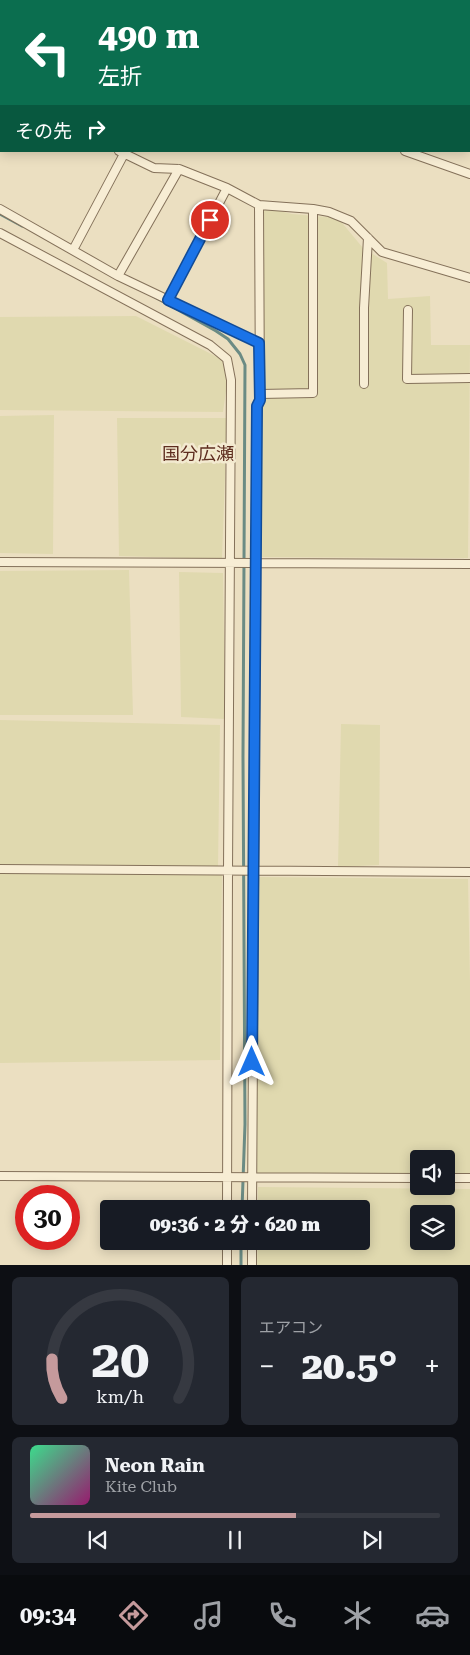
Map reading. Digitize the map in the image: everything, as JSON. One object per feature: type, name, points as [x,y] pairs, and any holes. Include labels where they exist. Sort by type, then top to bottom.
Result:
[{"type":"street","points":[[408,152],[470,174]]},
{"type":"street","points":[[73,250],[122,153],[154,168],[178,169],[227,188],[258,204],[329,212],[351,221],[382,252],[470,278]]},
{"type":"street","points":[[118,276],[178,169]]},
{"type":"street","points":[[168,300],[227,188]]},
{"type":"street","points":[[251,1200],[250,871],[253,564],[257,406],[260,400],[258,204]]},
{"type":"street","points":[[0,209],[118,276],[259,343]]},
{"type":"street","points":[[260,394],[313,393],[313,209]]},
{"type":"street","points":[[0,232],[210,344],[227,359],[232,380],[229,1200]]},
{"type":"street","points":[[364,384],[364,308],[368,238]]},
{"type":"street","points":[[408,310],[407,379],[470,378]]},
{"type":"street","points":[[0,562],[470,564]]},
{"type":"street","points":[[0,868],[470,872]]},
{"type":"street","points":[[0,1176],[410,1178]]},
{"type":"street","points":[[455,1178],[470,1178]]},
{"type":"street","points":[[226,1265],[227,1250]]},
{"type":"street","points":[[252,1250],[252,1265]]},
{"type":"shaded area","points":[[263,207],[292,214],[338,218],[363,248],[387,263],[388,299],[430,296],[431,345],[470,345],[468,558],[260,557]]},
{"type":"shaded area","points":[[136,316],[223,360],[227,384],[223,412],[0,410],[0,317]]},
{"type":"shaded area","points":[[54,415],[53,554],[0,553],[0,416]]},
{"type":"shaded area","points":[[117,418],[227,418],[222,559],[119,556]]},
{"type":"shaded area","points":[[129,570],[133,715],[0,715],[0,571]]},
{"type":"shaded area","points":[[179,572],[223,573],[225,719],[181,717]]},
{"type":"shaded area","points":[[0,720],[220,725],[218,867],[0,864]]},
{"type":"shaded area","points":[[341,724],[380,725],[379,865],[338,867]]},
{"type":"shaded area","points":[[222,871],[220,1060],[0,1063],[0,873]]},
{"type":"shaded area","points":[[257,877],[468,879],[470,1175],[455,1175],[455,1150],[410,1150],[410,1175],[256,1176]]},
{"type":"shaded area","points":[[258,1187],[410,1188],[410,1195],[455,1195],[455,1189],[470,1189],[470,1265],[257,1265],[258,1250],[370,1250],[370,1200],[258,1200]]},
{"type":"waterway","points":[[0,214],[22,226]]},
{"type":"waterway","points":[[153,296],[228,339],[240,354],[245,365],[243,757],[245,1124],[242,1200]]},
{"type":"waterway","points":[[241,1250],[241,1265]]},
{"type":"district","name":"国分広瀬","points":[[198,454]]},
{"type":"route","points":[[210,220],[168,300],[259,343],[260,400],[257,406],[252,1062]]}]
